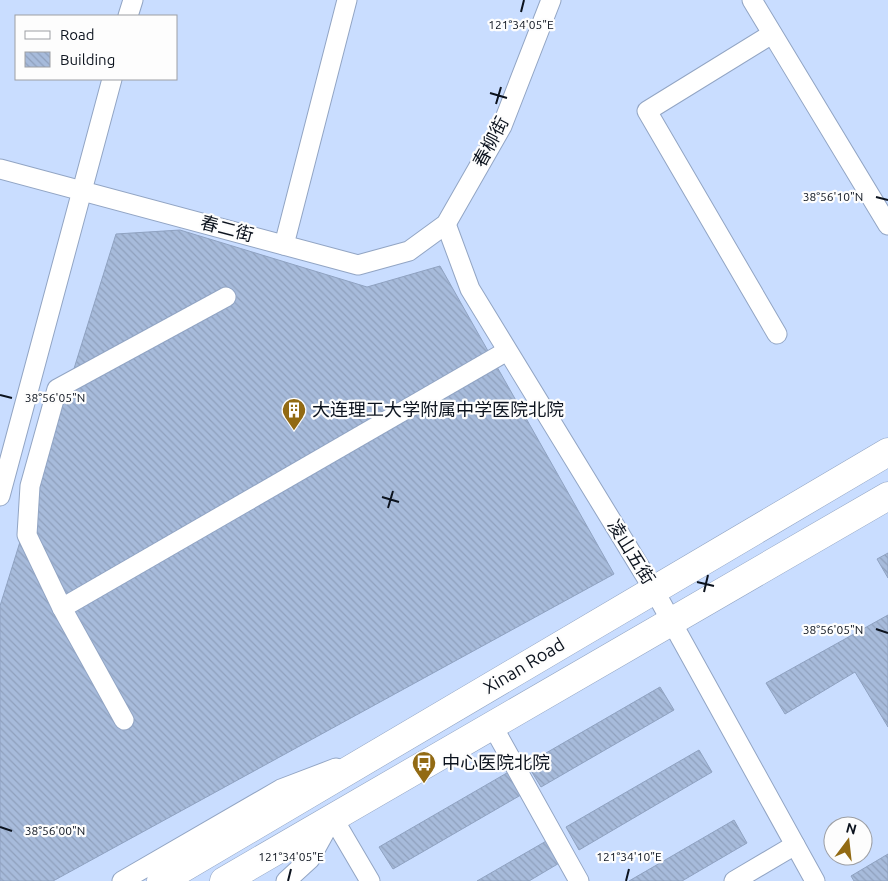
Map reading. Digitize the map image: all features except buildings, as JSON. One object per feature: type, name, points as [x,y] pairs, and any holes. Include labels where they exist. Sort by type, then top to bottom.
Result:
[{"type":"main road","name":"Xinan Road","points":[[161,881],[888,452]]},
{"type":"main road","name":"Xinan Road","points":[[224,881],[888,496]]},
{"type":"street","points":[[128,15],[133,0]]},
{"type":"street","points":[[284,245],[348,0]]},
{"type":"street","name":"春柳街","points":[[446,224],[502,126],[551,0]]},
{"type":"street","points":[[752,0],[888,225]]},
{"type":"street","points":[[772,34],[647,111],[777,334]]},
{"type":"street","points":[[0,496],[112,80]]},
{"type":"street","name":"春二街","points":[[0,169],[358,265],[409,251],[446,224]]},
{"type":"street","name":"凌山五街","points":[[446,224],[470,289],[654,590],[815,881]]},
{"type":"street","points":[[124,720],[62,608],[27,535],[30,486],[57,389],[226,297]]},
{"type":"street","points":[[62,608],[507,351]]},
{"type":"street","points":[[492,725],[579,881]]},
{"type":"street","points":[[122,881],[281,789],[308,777],[371,757]]},
{"type":"street","points":[[286,881],[310,859],[333,818]]},
{"type":"street","points":[[333,818],[370,881]]},
{"type":"street","points":[[734,881],[795,845]]},
{"type":"place","name":"大连理工大学附属中学医院北院","points":[[294,431]]},
{"type":"place","name":"中心医院北院","points":[[424,784]]}]
